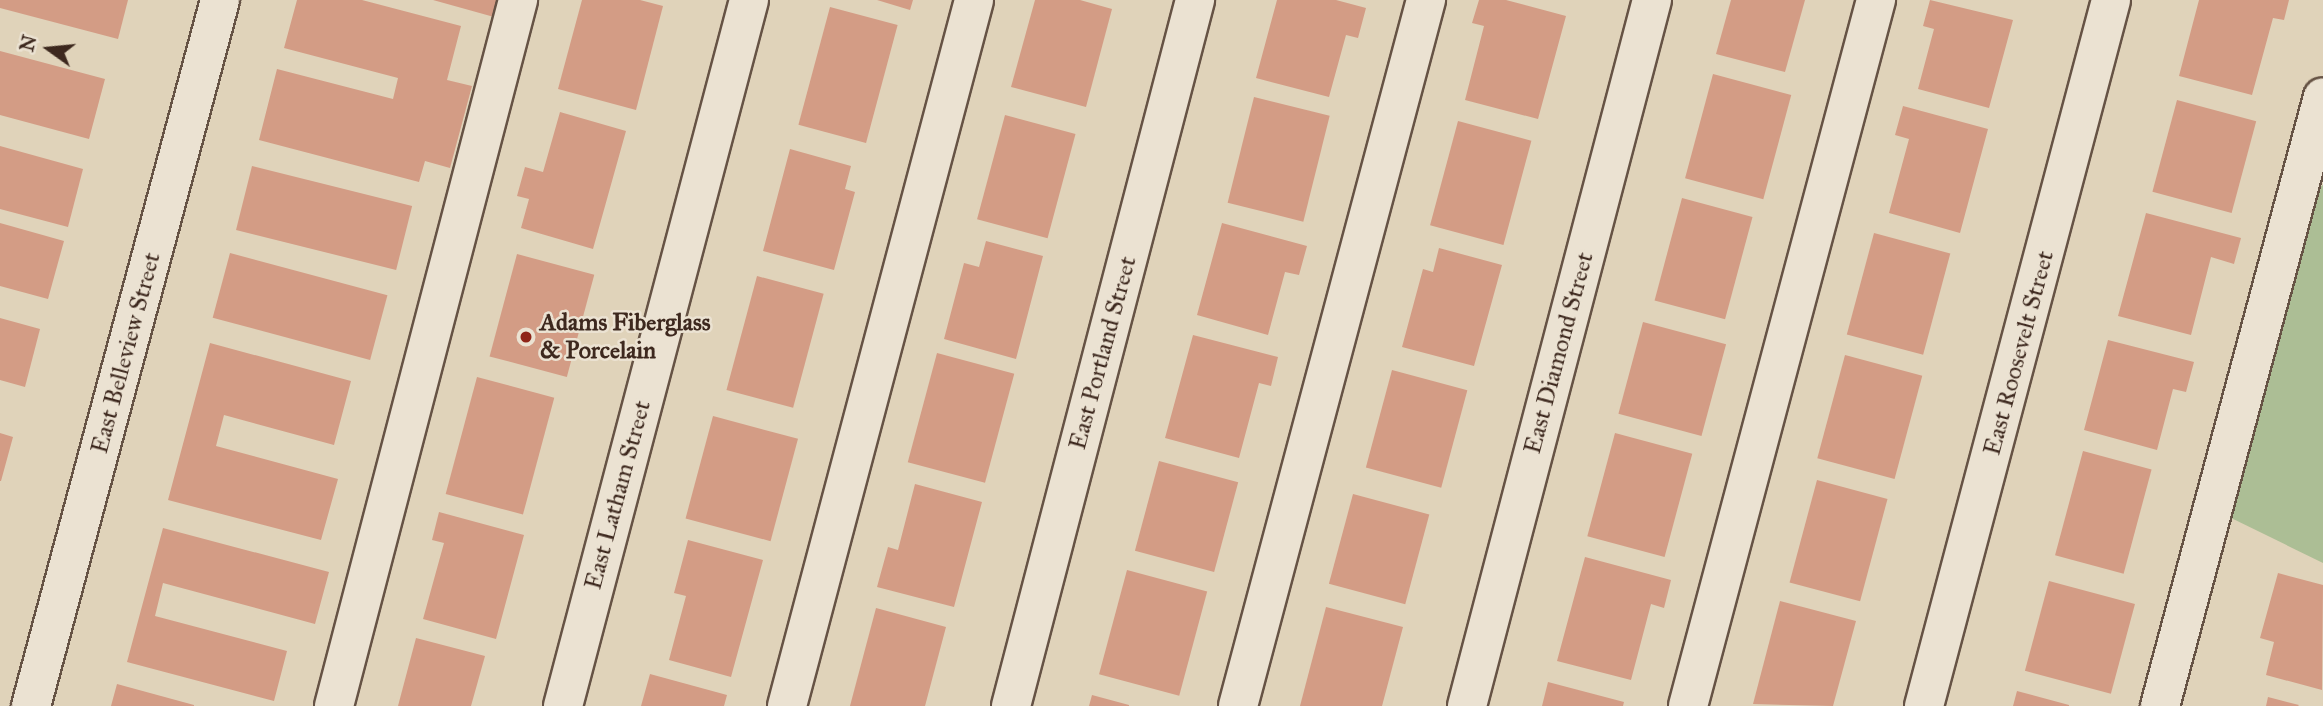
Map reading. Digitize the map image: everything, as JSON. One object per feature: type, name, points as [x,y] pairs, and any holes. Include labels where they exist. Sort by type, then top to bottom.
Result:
[{"type":"street","name":"East Belleview Street","points":[[31,706],[220,0]]},
{"type":"street","points":[[334,706],[517,0]]},
{"type":"street","name":"East Latham Street","points":[[563,706],[749,0]]},
{"type":"street","points":[[787,706],[974,0]]},
{"type":"street","name":"East Portland Street","points":[[1011,706],[1195,0]]},
{"type":"street","points":[[1238,706],[1426,0]]},
{"type":"street","name":"East Diamond Street","points":[[1467,706],[1652,0]]},
{"type":"street","points":[[1688,706],[1876,0]]},
{"type":"street","name":"East Roosevelt Street","points":[[1924,706],[2111,0]]},
{"type":"street","points":[[2160,706],[2315,158],[2323,97]]},
{"type":"green space","points":[[2323,185],[2323,563],[2225,515],[2311,192]]},
{"type":"building","points":[[0,0],[128,0],[118,39],[0,8]]},
{"type":"building","points":[[297,0],[362,0],[461,26],[447,80],[472,86],[450,168],[425,161],[419,182],[259,140],[277,69],[393,99],[398,78],[284,48]]},
{"type":"building","points":[[433,0],[498,0],[494,17]]},
{"type":"building","points":[[582,0],[640,0],[663,6],[636,110],[558,89]]},
{"type":"building","points":[[877,0],[913,0],[910,10]]},
{"type":"building","points":[[1035,0],[1080,0],[1112,9],[1086,107],[1011,87]]},
{"type":"building","points":[[1277,0],[1336,0],[1366,8],[1358,38],[1346,35],[1329,97],[1256,78]]},
{"type":"building","points":[[1479,0],[1506,0],[1566,16],[1538,119],[1465,100],[1484,26],[1472,23]]},
{"type":"building","points":[[1731,0],[1805,0],[1785,72],[1716,54]]},
{"type":"building","points":[[1930,0],[2013,20],[1989,108],[1918,89],[1934,29],[1923,26]]},
{"type":"building","points":[[2199,0],[2289,0],[2284,20],[2273,18],[2252,95],[2179,76]]},
{"type":"building","points":[[830,7],[898,25],[866,143],[798,125]]},
{"type":"building","points":[[0,51],[105,79],[89,139],[0,115]]},
{"type":"building","points":[[1713,74],[1791,95],[1763,199],[1685,178]]},
{"type":"building","points":[[1254,97],[1330,116],[1303,222],[1228,203]]},
{"type":"building","points":[[2177,100],[2256,121],[2232,213],[2152,192]]},
{"type":"building","points":[[1903,106],[1988,129],[1960,233],[1889,213],[1909,139],[1895,135]]},
{"type":"building","points":[[560,112],[626,131],[593,249],[521,228],[529,199],[517,196],[525,167],[543,172]]},
{"type":"building","points":[[1005,115],[1076,134],[1048,238],[977,219]]},
{"type":"building","points":[[1458,121],[1531,141],[1503,245],[1430,225]]},
{"type":"building","points":[[0,146],[83,169],[68,227],[0,209]]},
{"type":"building","points":[[790,149],[851,166],[845,189],[855,192],[834,270],[763,251]]},
{"type":"building","points":[[252,166],[412,206],[396,270],[236,230]]},
{"type":"building","points":[[1682,198],[1753,217],[1725,319],[1655,300]]},
{"type":"building","points":[[2146,213],[2241,238],[2234,264],[2211,257],[2191,335],[2118,316]]},
{"type":"building","points":[[0,223],[64,241],[48,299],[0,286]]},
{"type":"building","points":[[1222,223],[1307,246],[1299,275],[1285,272],[1268,335],[1197,315]]},
{"type":"building","points":[[1874,233],[1950,253],[1923,355],[1847,334]]},
{"type":"building","points":[[986,241],[1043,256],[1016,359],[944,339],[964,263],[979,267]]},
{"type":"building","points":[[1439,248],[1502,265],[1474,366],[1402,347],[1423,269],[1433,272]]},
{"type":"building","points":[[230,253],[387,295],[370,360],[213,318]]},
{"type":"building","points":[[517,254],[594,275],[567,377],[490,356]]},
{"type":"building","points":[[757,276],[824,294],[793,408],[726,390]]},
{"type":"building","points":[[0,318],[40,329],[25,387],[0,380]]},
{"type":"building","points":[[1643,322],[1726,344],[1701,436],[1618,414]]},
{"type":"building","points":[[1193,335],[1278,357],[1271,386],[1259,383],[1239,458],[1165,438]]},
{"type":"building","points":[[2108,340],[2194,362],[2186,392],[2173,389],[2157,450],[2084,430]]},
{"type":"building","points":[[210,343],[351,381],[334,445],[224,415],[216,446],[338,479],[321,540],[168,500]]},
{"type":"building","points":[[937,353],[1014,374],[985,483],[908,462]]},
{"type":"building","points":[[1845,355],[1922,376],[1895,479],[1817,458]]},
{"type":"building","points":[[1392,370],[1467,390],[1441,488],[1366,468]]},
{"type":"building","points":[[477,377],[554,398],[523,515],[446,494]]},
{"type":"building","points":[[713,416],[798,439],[771,541],[686,518]]},
{"type":"building","points":[[0,433],[13,437],[1,481],[0,481]]},
{"type":"building","points":[[1615,433],[1692,454],[1665,557],[1587,536]]},
{"type":"building","points":[[2083,451],[2152,469],[2124,574],[2055,555]]},
{"type":"building","points":[[1159,461],[1238,482],[1214,572],[1135,551]]},
{"type":"building","points":[[1817,480],[1888,499],[1860,601],[1790,582]]},
{"type":"building","points":[[915,484],[982,502],[954,607],[877,587],[888,547],[898,550]]},
{"type":"building","points":[[1353,494],[1429,514],[1405,604],[1329,584]]},
{"type":"building","points":[[439,512],[524,535],[496,639],[423,619],[444,543],[432,540]]},
{"type":"building","points":[[163,528],[329,572],[315,624],[163,583],[155,616],[287,651],[274,701],[127,662]]},
{"type":"building","points":[[688,540],[763,560],[731,677],[669,660],[686,596],[674,593]]},
{"type":"building","points":[[1585,557],[1671,580],[1664,608],[1651,604],[1631,680],[1557,661]]},
{"type":"building","points":[[1127,570],[1207,591],[1179,696],[1099,674]]},
{"type":"building","points":[[2278,573],[2323,585],[2322,690],[2266,675],[2274,642],[2260,638]]},
{"type":"building","points":[[2049,581],[2135,604],[2111,694],[2025,671]]},
{"type":"building","points":[[1780,601],[1856,621],[1833,706],[1753,704]]},
{"type":"building","points":[[1326,607],[1403,627],[1382,706],[1300,706]]},
{"type":"building","points":[[876,608],[946,627],[925,706],[850,706]]},
{"type":"building","points":[[416,638],[485,656],[471,706],[398,706]]},
{"type":"building","points":[[650,674],[727,695],[724,706],[641,706]]},
{"type":"building","points":[[1548,682],[1624,702],[1623,706],[1542,706]]},
{"type":"building","points":[[117,684],[194,705],[194,706],[111,706]]},
{"type":"building","points":[[2017,691],[2069,705],[2069,706],[2013,706]]},
{"type":"building","points":[[1092,695],[1129,705],[1129,706],[1089,706]]},
{"type":"building","points":[[2268,697],[2299,705],[2266,706]]},
{"type":"place","name":"Adams Fiberglass & Porcelain","points":[[526,337]]}]
